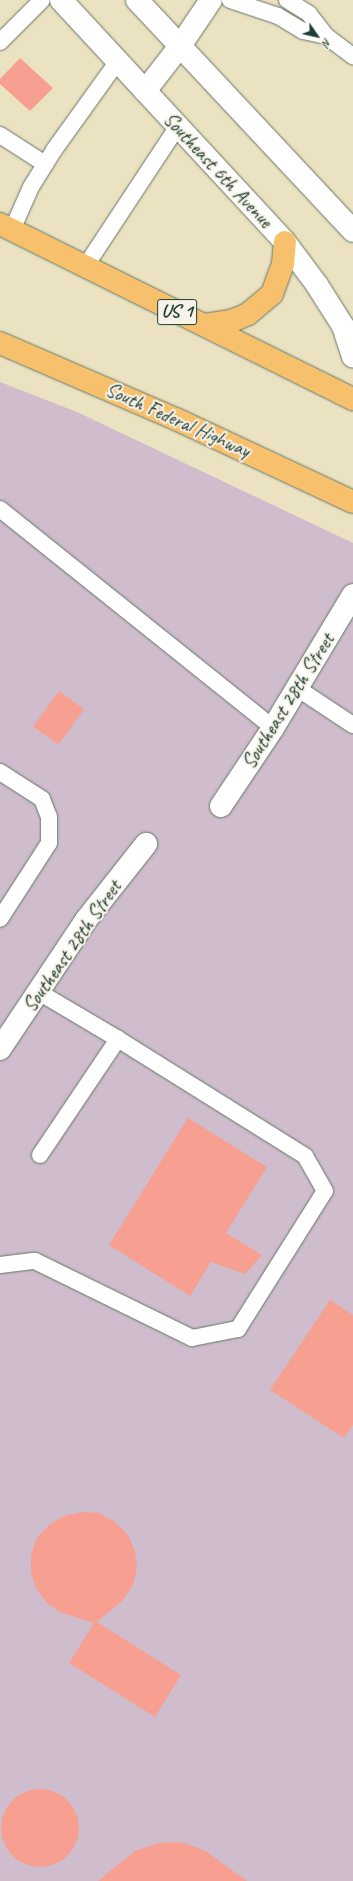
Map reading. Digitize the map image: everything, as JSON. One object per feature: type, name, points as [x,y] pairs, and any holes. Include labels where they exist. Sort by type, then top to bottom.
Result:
[{"type":"main road","name":"US 1","points":[[6,227],[353,399]]},
{"type":"main road","points":[[204,325],[234,320],[248,314],[272,294],[283,264],[285,242]]},
{"type":"main road","name":"South Federal Highway","points":[[0,343],[176,419],[353,502]]},
{"type":"street","name":"Southeast 6th Avenue","points":[[61,0],[285,242],[317,285],[343,326],[353,356]]},
{"type":"street","points":[[137,0],[353,231]]},
{"type":"street","points":[[145,91],[180,46],[211,0]]},
{"type":"street","name":"Southeast 28th Street","points":[[221,806],[273,728],[353,595]]},
{"type":"street","name":"Southeast 28th Street","points":[[0,1049],[86,920],[146,844]]},
{"type":"lane","points":[[0,42],[42,0]]},
{"type":"lane","points":[[230,0],[278,16],[303,31],[326,36]]},
{"type":"lane","points":[[287,0],[309,14],[326,36],[353,56]]},
{"type":"lane","points":[[6,227],[54,150],[77,109],[118,61]]},
{"type":"lane","points":[[85,267],[178,126]]},
{"type":"lane","points":[[54,131],[54,150]]},
{"type":"lane","points":[[0,135],[45,164]]},
{"type":"lane","points":[[0,509],[273,728]]},
{"type":"lane","points":[[298,688],[353,725]]},
{"type":"lane","points":[[0,772],[42,799],[49,818],[49,843],[0,919]]},
{"type":"lane","points":[[0,1265],[35,1261],[192,1338],[238,1329],[325,1191],[304,1156],[118,1039],[39,992]]},
{"type":"lane","points":[[40,1155],[118,1039]]},
{"type":"shaded area","points":[[0,382],[77,412],[353,543],[353,1881],[0,1881]]},
{"type":"building","points":[[20,58],[53,88],[30,111],[0,84],[0,79]]},
{"type":"building","points":[[59,691],[84,709],[58,745],[33,727]]},
{"type":"building","points":[[188,1118],[267,1167],[226,1233],[262,1255],[245,1274],[211,1262],[190,1296],[109,1245]]},
{"type":"building","points":[[330,1300],[353,1315],[353,1425],[344,1438],[270,1390]]},
{"type":"building","points":[[82,1512],[99,1513],[115,1522],[128,1535],[135,1551],[137,1568],[133,1585],[123,1600],[97,1622],[181,1675],[155,1717],[69,1663],[94,1623],[60,1612],[47,1603],[36,1588],[31,1572],[31,1555],[37,1538],[49,1525],[64,1516]]},
{"type":"building","points":[[40,1789],[55,1792],[62,1796],[72,1806],[76,1813],[79,1828],[76,1843],[72,1850],[62,1860],[55,1864],[40,1867],[25,1864],[18,1860],[8,1850],[4,1843],[1,1828],[4,1813],[8,1806],[18,1796],[25,1792]]},
{"type":"building","points":[[181,1842],[204,1850],[247,1881],[98,1881],[135,1851],[158,1843]]}]
